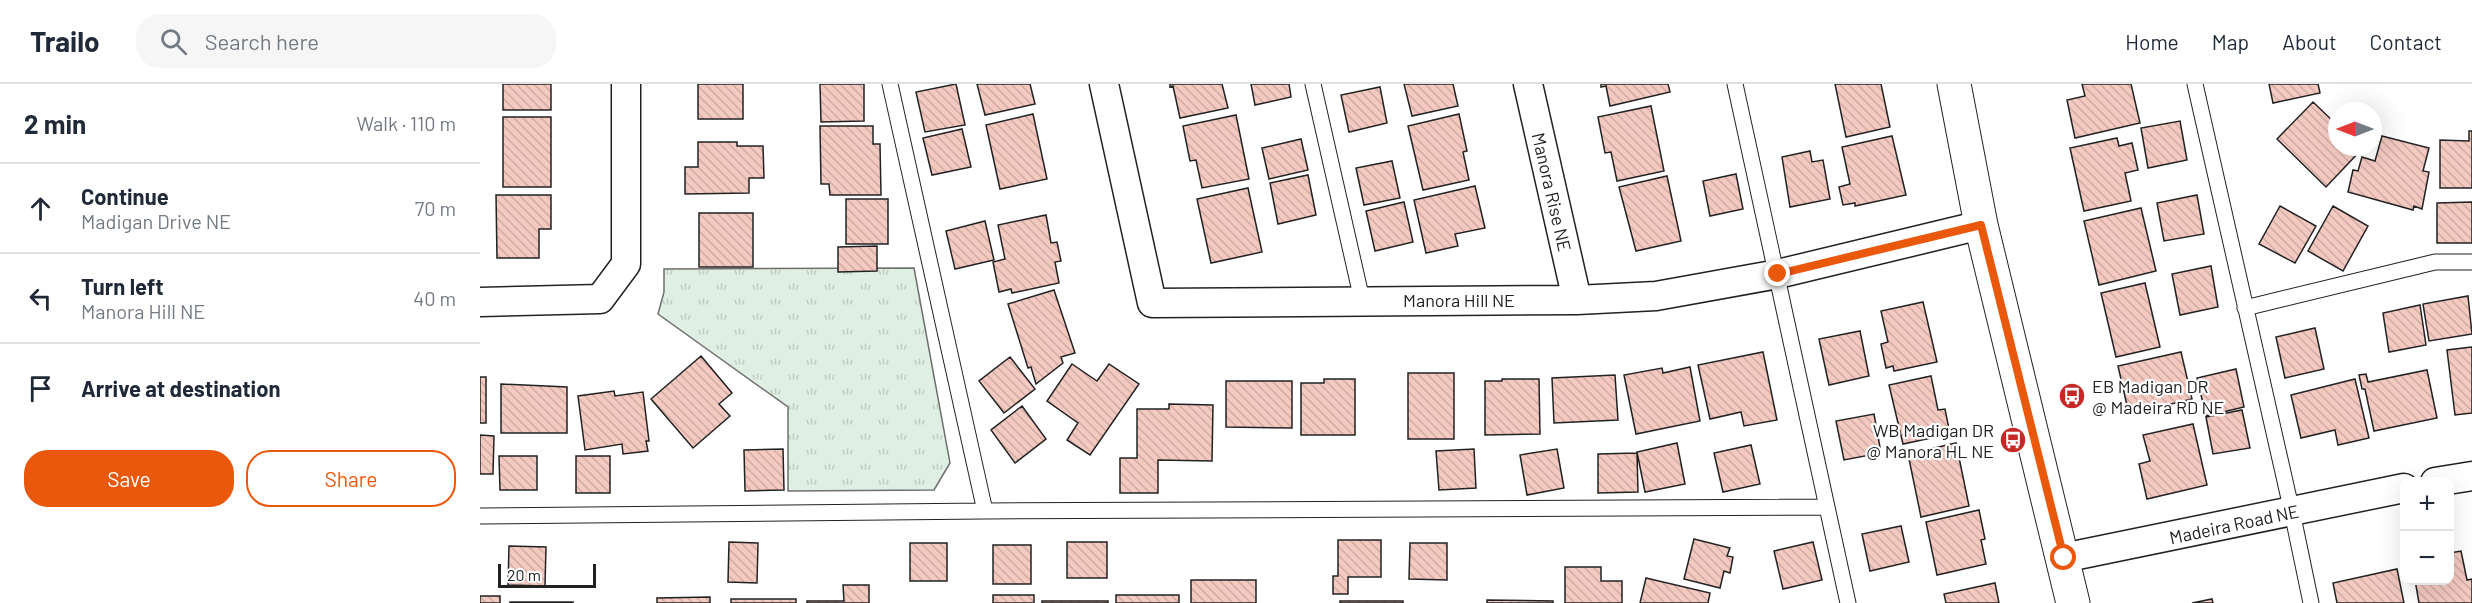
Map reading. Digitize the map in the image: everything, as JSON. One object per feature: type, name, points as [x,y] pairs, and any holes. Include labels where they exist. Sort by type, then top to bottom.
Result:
[{"type":"street","points":[[480,302],[600,299],[626,264],[626,84]]},
{"type":"street","name":"Manora Hill NE","points":[[1104,84],[1152,303],[1576,300],[1656,296],[1778,274],[1981,225]]},
{"type":"street","name":"Manora Rise NE","points":[[1528,84],[1576,300]]},
{"type":"street","points":[[1954,84],[1981,225],[2064,558],[2073,603]]},
{"type":"street","points":[[2454,479],[2472,476]]},
{"type":"street","name":"Madeira Road NE","points":[[2064,558],[2400,489]]},
{"type":"lane","points":[[890,84],[985,511]]},
{"type":"lane","points":[[1313,84],[1362,300]]},
{"type":"lane","points":[[1735,84],[1848,603]]},
{"type":"lane","points":[[2195,84],[2311,603]]},
{"type":"lane","points":[[2245,308],[2435,262],[2472,262]]},
{"type":"lane","points":[[480,516],[1827,507]]},
{"type":"green space","points":[[914,268],[950,463],[934,490],[788,491],[788,407],[658,314],[664,292],[664,269]]},
{"type":"building","points":[[503,84],[551,84],[551,110],[503,110]]},
{"type":"building","points":[[698,84],[743,84],[743,119],[698,119]]},
{"type":"building","points":[[820,84],[864,84],[864,121],[821,122]]},
{"type":"building","points":[[956,84],[965,125],[925,132],[916,92]]},
{"type":"building","points":[[977,84],[1030,84],[1035,104],[985,115]]},
{"type":"building","points":[[1170,84],[1222,84],[1228,108],[1180,118],[1173,86],[1170,87]]},
{"type":"building","points":[[1251,84],[1289,84],[1291,97],[1255,105]]},
{"type":"building","points":[[1404,84],[1453,84],[1458,106],[1412,116]]},
{"type":"building","points":[[1601,84],[1668,84],[1670,92],[1610,106],[1606,86],[1601,87]]},
{"type":"building","points":[[1835,84],[1881,84],[1890,127],[1846,137]]},
{"type":"building","points":[[2082,84],[2131,84],[2140,123],[2075,138],[2067,100],[2085,96]]},
{"type":"building","points":[[2269,84],[2318,84],[2320,93],[2273,103]]},
{"type":"building","points":[[1380,87],[1387,123],[1349,132],[1341,95]]},
{"type":"building","points":[[2313,102],[2328,116],[2328,156],[2355,156],[2326,187],[2277,139]]},
{"type":"building","points":[[1651,106],[1664,171],[1617,181],[1611,152],[1605,153],[1598,117]]},
{"type":"building","points":[[1033,114],[1047,179],[1000,189],[986,125]]},
{"type":"building","points":[[1459,114],[1467,151],[1463,152],[1469,180],[1423,190],[1408,126]]},
{"type":"building","points":[[1236,115],[1249,179],[1202,188],[1196,160],[1190,161],[1183,126]]},
{"type":"building","points":[[503,117],[551,117],[551,187],[503,187]]},
{"type":"building","points":[[2180,121],[2187,160],[2148,168],[2141,128]]},
{"type":"building","points":[[820,126],[873,126],[873,144],[880,144],[881,195],[830,195],[829,184],[821,184]]},
{"type":"building","points":[[962,129],[971,167],[932,175],[923,138]]},
{"type":"building","points":[[2469,131],[2472,131],[2472,188],[2440,188],[2440,140],[2469,141]]},
{"type":"building","points":[[1892,136],[1906,195],[1855,206],[1855,203],[1843,205],[1839,187],[1850,184],[1842,147]]},
{"type":"building","points":[[2382,136],[2429,148],[2423,171],[2429,172],[2422,209],[2414,206],[2413,210],[2348,192],[2353,170],[2358,171],[2362,157],[2375,161],[2376,156],[2382,156]]},
{"type":"building","points":[[2117,138],[2119,146],[2132,143],[2138,170],[2125,173],[2131,201],[2084,211],[2070,148]]},
{"type":"building","points":[[1301,139],[1308,170],[1269,179],[1262,148]]},
{"type":"building","points":[[698,142],[737,142],[737,146],[763,146],[764,178],[749,178],[749,193],[685,194],[685,167],[698,167]]},
{"type":"building","points":[[1810,151],[1812,162],[1823,160],[1830,199],[1790,207],[1782,157]]},
{"type":"building","points":[[1392,161],[1400,198],[1364,205],[1356,168]]},
{"type":"building","points":[[1736,174],[1743,209],[1710,216],[1703,181]]},
{"type":"building","points":[[1308,175],[1316,215],[1278,224],[1270,183]]},
{"type":"building","points":[[1667,176],[1681,241],[1636,251],[1619,187]]},
{"type":"building","points":[[1475,186],[1485,228],[1455,234],[1458,246],[1426,253],[1414,200]]},
{"type":"building","points":[[1248,188],[1262,252],[1211,263],[1197,199]]},
{"type":"building","points":[[496,195],[551,195],[551,229],[539,229],[539,258],[497,258]]},
{"type":"building","points":[[2197,195],[2204,234],[2164,241],[2157,203]]},
{"type":"building","points":[[846,199],[888,199],[888,244],[846,244]]},
{"type":"building","points":[[1404,202],[1413,242],[1375,251],[1366,211]]},
{"type":"building","points":[[2472,202],[2472,243],[2437,243],[2437,203]]},
{"type":"building","points":[[2280,206],[2316,226],[2295,263],[2259,244]]},
{"type":"building","points":[[2333,206],[2368,226],[2343,271],[2308,251]]},
{"type":"building","points":[[2141,208],[2156,271],[2099,285],[2084,221]]},
{"type":"building","points":[[699,213],[753,213],[753,267],[699,267]]},
{"type":"building","points":[[1046,215],[1051,243],[1057,242],[1061,261],[1055,262],[1059,283],[1012,293],[1011,289],[999,292],[993,262],[1005,259],[998,225]]},
{"type":"building","points":[[985,221],[994,260],[955,269],[946,231]]},
{"type":"building","points":[[877,246],[877,271],[838,272],[838,247]]},
{"type":"building","points":[[2211,266],[2218,307],[2180,315],[2172,274]]},
{"type":"building","points":[[2145,283],[2160,347],[2116,357],[2101,293]]},
{"type":"building","points":[[1054,290],[1075,353],[1061,357],[1063,363],[1036,384],[1031,367],[1028,368],[1008,304]]},
{"type":"building","points":[[2468,296],[2472,334],[2429,341],[2423,304]]},
{"type":"building","points":[[1923,302],[1937,362],[1894,371],[1893,366],[1886,368],[1881,344],[1888,342],[1881,311]]},
{"type":"building","points":[[2420,305],[2426,345],[2389,352],[2383,313]]},
{"type":"building","points":[[2315,328],[2324,369],[2285,378],[2276,337]]},
{"type":"building","points":[[1860,331],[1869,376],[1829,385],[1819,339]]},
{"type":"building","points":[[2472,347],[2472,413],[2455,415],[2447,350]]},
{"type":"building","points":[[1763,352],[1777,420],[1744,426],[1741,412],[1710,419],[1698,365]]},
{"type":"building","points":[[2181,352],[2192,399],[2129,414],[2118,366]]},
{"type":"building","points":[[701,356],[732,393],[719,404],[730,416],[693,448],[651,399]]},
{"type":"building","points":[[1010,357],[1035,389],[1004,413],[979,381]]},
{"type":"building","points":[[1072,364],[1097,381],[1109,364],[1139,384],[1090,455],[1067,440],[1078,423],[1047,401]]},
{"type":"building","points":[[1690,367],[1700,421],[1636,434],[1624,375],[1662,368],[1663,373]]},
{"type":"building","points":[[2236,369],[2244,407],[2206,416],[2197,378]]},
{"type":"building","points":[[2427,370],[2437,418],[2374,431],[2365,389],[2362,389],[2359,375],[2366,374],[2368,382]]},
{"type":"building","points":[[1408,373],[1454,373],[1454,439],[1408,439]]},
{"type":"building","points":[[1615,375],[1618,420],[1554,423],[1552,378]]},
{"type":"building","points":[[1931,376],[1938,410],[1945,409],[1950,434],[1903,444],[1889,385]]},
{"type":"building","points":[[480,377],[486,377],[486,423],[480,423]]},
{"type":"building","points":[[1324,379],[1355,379],[1355,435],[1301,435],[1301,383],[1324,383]]},
{"type":"building","points":[[1502,379],[1539,379],[1540,434],[1485,435],[1485,381],[1502,381]]},
{"type":"building","points":[[2355,379],[2369,438],[2338,445],[2335,430],[2301,438],[2291,395]]},
{"type":"building","points":[[1226,381],[1292,381],[1292,428],[1226,427]]},
{"type":"building","points":[[501,384],[567,387],[567,433],[501,433]]},
{"type":"building","points":[[614,391],[615,396],[643,392],[649,441],[646,441],[648,451],[623,454],[622,444],[585,450],[578,396]]},
{"type":"building","points":[[1169,404],[1213,405],[1212,461],[1158,460],[1158,493],[1120,493],[1120,458],[1137,458],[1137,409],[1169,409]]},
{"type":"building","points":[[1022,406],[1046,439],[1015,463],[991,430]]},
{"type":"building","points":[[2242,410],[2250,448],[2213,454],[2206,417]]},
{"type":"building","points":[[1874,414],[1881,453],[1844,460],[1836,421]]},
{"type":"building","points":[[2193,424],[2207,485],[2147,499],[2139,464],[2150,461],[2143,435]]},
{"type":"building","points":[[480,435],[494,436],[493,474],[480,474]]},
{"type":"building","points":[[1677,443],[1685,484],[1645,492],[1637,452]]},
{"type":"building","points":[[1956,443],[1969,506],[1921,517],[1908,454]]},
{"type":"building","points":[[1751,445],[1760,484],[1723,492],[1714,453]]},
{"type":"building","points":[[783,449],[784,490],[745,491],[744,450]]},
{"type":"building","points":[[1474,449],[1476,488],[1439,490],[1436,451]]},
{"type":"building","points":[[1557,449],[1564,488],[1527,495],[1520,455]]},
{"type":"building","points":[[1637,453],[1638,492],[1598,493],[1598,454]]},
{"type":"building","points":[[499,456],[537,456],[537,490],[500,490]]},
{"type":"building","points":[[576,456],[610,456],[610,493],[576,493]]},
{"type":"building","points":[[1979,510],[1985,539],[1981,540],[1986,564],[1937,575],[1926,522]]},
{"type":"building","points":[[1901,526],[1909,562],[1870,571],[1862,534]]},
{"type":"building","points":[[1694,539],[1730,548],[1727,556],[1733,557],[1730,573],[1724,571],[1720,588],[1684,579]]},
{"type":"building","points":[[1338,540],[1381,540],[1381,577],[1348,577],[1348,594],[1333,594],[1333,576],[1338,576]]},
{"type":"building","points":[[729,542],[758,543],[757,583],[728,582]]},
{"type":"building","points":[[1067,542],[1107,542],[1107,578],[1067,578]]},
{"type":"building","points":[[1813,542],[1822,580],[1783,589],[1774,551]]},
{"type":"building","points":[[910,543],[947,543],[947,581],[910,581]]},
{"type":"building","points":[[1410,543],[1447,543],[1447,580],[1409,579]]},
{"type":"building","points":[[993,545],[1031,545],[1031,584],[993,584]]},
{"type":"building","points":[[509,546],[546,547],[545,586],[508,585]]},
{"type":"building","points":[[2461,551],[2467,580],[2472,579],[2472,603],[2419,603],[2416,585],[2454,585],[2454,552]]},
{"type":"building","points":[[1565,567],[1601,567],[1601,581],[1622,581],[1622,603],[1565,603]]},
{"type":"building","points":[[2397,569],[2404,603],[2337,603],[2333,583]]},
{"type":"building","points":[[1646,578],[1710,593],[1708,603],[1640,603]]},
{"type":"building","points":[[1191,580],[1256,580],[1256,603],[1191,603]]},
{"type":"building","points":[[1995,583],[1999,603],[1946,603],[1944,594]]},
{"type":"building","points":[[843,585],[869,585],[869,603],[807,603],[807,601],[844,601]]},
{"type":"building","points":[[993,595],[1034,595],[1034,603],[993,603]]},
{"type":"building","points":[[1116,595],[1179,595],[1179,603],[1116,603]]},
{"type":"building","points":[[480,596],[500,596],[500,603],[480,603]]},
{"type":"building","points":[[710,597],[710,603],[657,603],[657,598]]},
{"type":"building","points":[[731,599],[796,599],[796,603],[731,603]]},
{"type":"building","points":[[2212,599],[2213,603],[2192,603]]},
{"type":"building","points":[[1487,600],[1553,601],[1553,603],[1487,603]]},
{"type":"building","points":[[1042,601],[1108,601],[1108,603],[1042,603]]},
{"type":"building","points":[[1340,601],[1403,601],[1403,603],[1340,603]]},
{"type":"building","points":[[573,602],[573,603],[510,603]]},
{"type":"place","name":"EB Madigan DR @ Madeira RD NE","points":[[2072,396]]},
{"type":"place","name":"WB Madigan DR @ Manora HL NE","points":[[2013,440]]},
{"type":"route","points":[[1778,274],[1981,225],[2064,558]]}]
